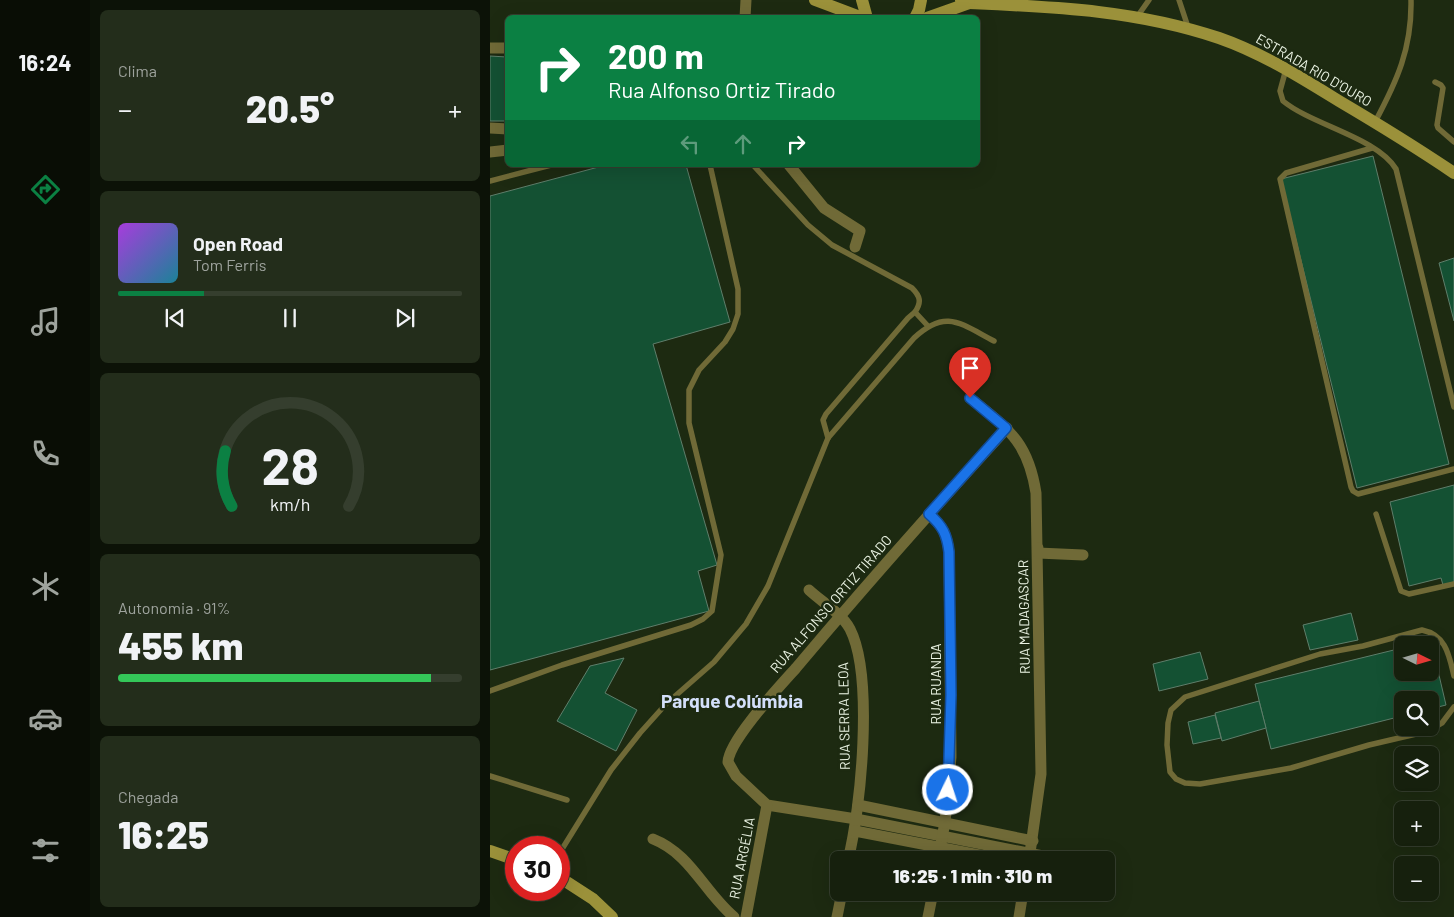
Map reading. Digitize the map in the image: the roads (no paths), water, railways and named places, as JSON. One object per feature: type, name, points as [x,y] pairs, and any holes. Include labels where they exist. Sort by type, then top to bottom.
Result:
[{"type":"street","points":[[745,15],[746,0]]},
{"type":"street","points":[[815,0],[855,15]]},
{"type":"street","points":[[862,0],[866,15]]},
{"type":"street","points":[[916,15],[921,0]]},
{"type":"street","name":"ESTRADA RIO D'OURO","points":[[934,15],[965,2],[1050,6],[1137,17],[1189,29],[1244,47],[1286,69],[1375,122],[1454,173]]},
{"type":"street","points":[[490,48],[505,48]]},
{"type":"street","points":[[490,128],[505,129]]},
{"type":"street","points":[[490,152],[505,150]]},
{"type":"street","points":[[791,167],[824,208],[860,231],[855,247]]},
{"type":"street","name":"RUA MADAGASCAR","points":[[970,398],[1006,428],[1021,444],[1031,465],[1036,493],[1041,774],[1031,851]]},
{"type":"street","name":"RUA ALFONSO ORTIZ TIRADO","points":[[768,805],[731,770],[728,762],[730,753],[757,714],[840,616],[1006,428]]},
{"type":"street","name":"RUA RUANDA","points":[[929,514],[946,532],[949,552],[951,758],[945,822],[940,851]]},
{"type":"street","points":[[1038,550],[1083,555]]},
{"type":"street","name":"RUA SERRA LEOA","points":[[809,590],[840,616],[851,631],[858,651],[862,755],[855,831],[850,851]]},
{"type":"street","points":[[768,805],[856,819],[973,851]]},
{"type":"street","name":"RUA ARGÉLIA","points":[[746,917],[768,805]]},
{"type":"street","points":[[858,805],[1033,841]]},
{"type":"street","points":[[855,831],[994,851]]},
{"type":"street","points":[[653,839],[665,844],[687,861],[716,898],[734,917]]},
{"type":"street","points":[[490,851],[505,856]]},
{"type":"street","points":[[570,884],[593,899],[612,917]]},
{"type":"street","points":[[837,917],[840,901]]},
{"type":"street","points":[[928,917],[931,901]]},
{"type":"street","points":[[1019,917],[1022,901]]},
{"type":"lane","points":[[1137,17],[1148,0]]},
{"type":"lane","points":[[1179,0],[1189,29]]},
{"type":"lane","points":[[1375,122],[1402,68],[1408,46],[1411,0]]},
{"type":"lane","points":[[1286,69],[1280,91],[1283,102],[1372,148],[1387,159],[1396,169],[1454,407]]},
{"type":"lane","points":[[1435,82],[1439,83],[1443,88],[1437,125],[1454,142]]},
{"type":"lane","points":[[1372,148],[1286,173],[1280,179],[1353,491],[1358,494],[1454,469]]},
{"type":"lane","points":[[490,181],[543,167]]},
{"type":"lane","points":[[490,691],[562,665],[691,625],[703,619],[712,611],[721,554],[689,423],[688,390],[699,370],[725,342],[733,329],[738,314],[738,289],[710,167]]},
{"type":"lane","points":[[755,167],[808,225],[832,244],[912,288],[920,298],[919,306],[915,312],[826,414],[823,420],[828,438]]},
{"type":"lane","points":[[915,312],[927,325]]},
{"type":"lane","points":[[570,836],[611,770],[640,733],[666,704],[714,662],[746,624],[768,586],[828,438],[927,325],[949,321],[994,341]]},
{"type":"lane","points":[[1376,514],[1400,591],[1409,594],[1454,584]]},
{"type":"lane","points":[[1454,676],[1452,660],[1443,641],[1431,632],[1422,630],[1363,646],[1320,654],[1185,697],[1171,710],[1168,723],[1167,745],[1170,772],[1176,779],[1185,783],[1200,784],[1291,768],[1369,745],[1429,731],[1442,723],[1454,707]]},
{"type":"lane","points":[[490,776],[567,800]]},
{"type":"district","name":"Parque Colúmbia","points":[[732,701]]}]
